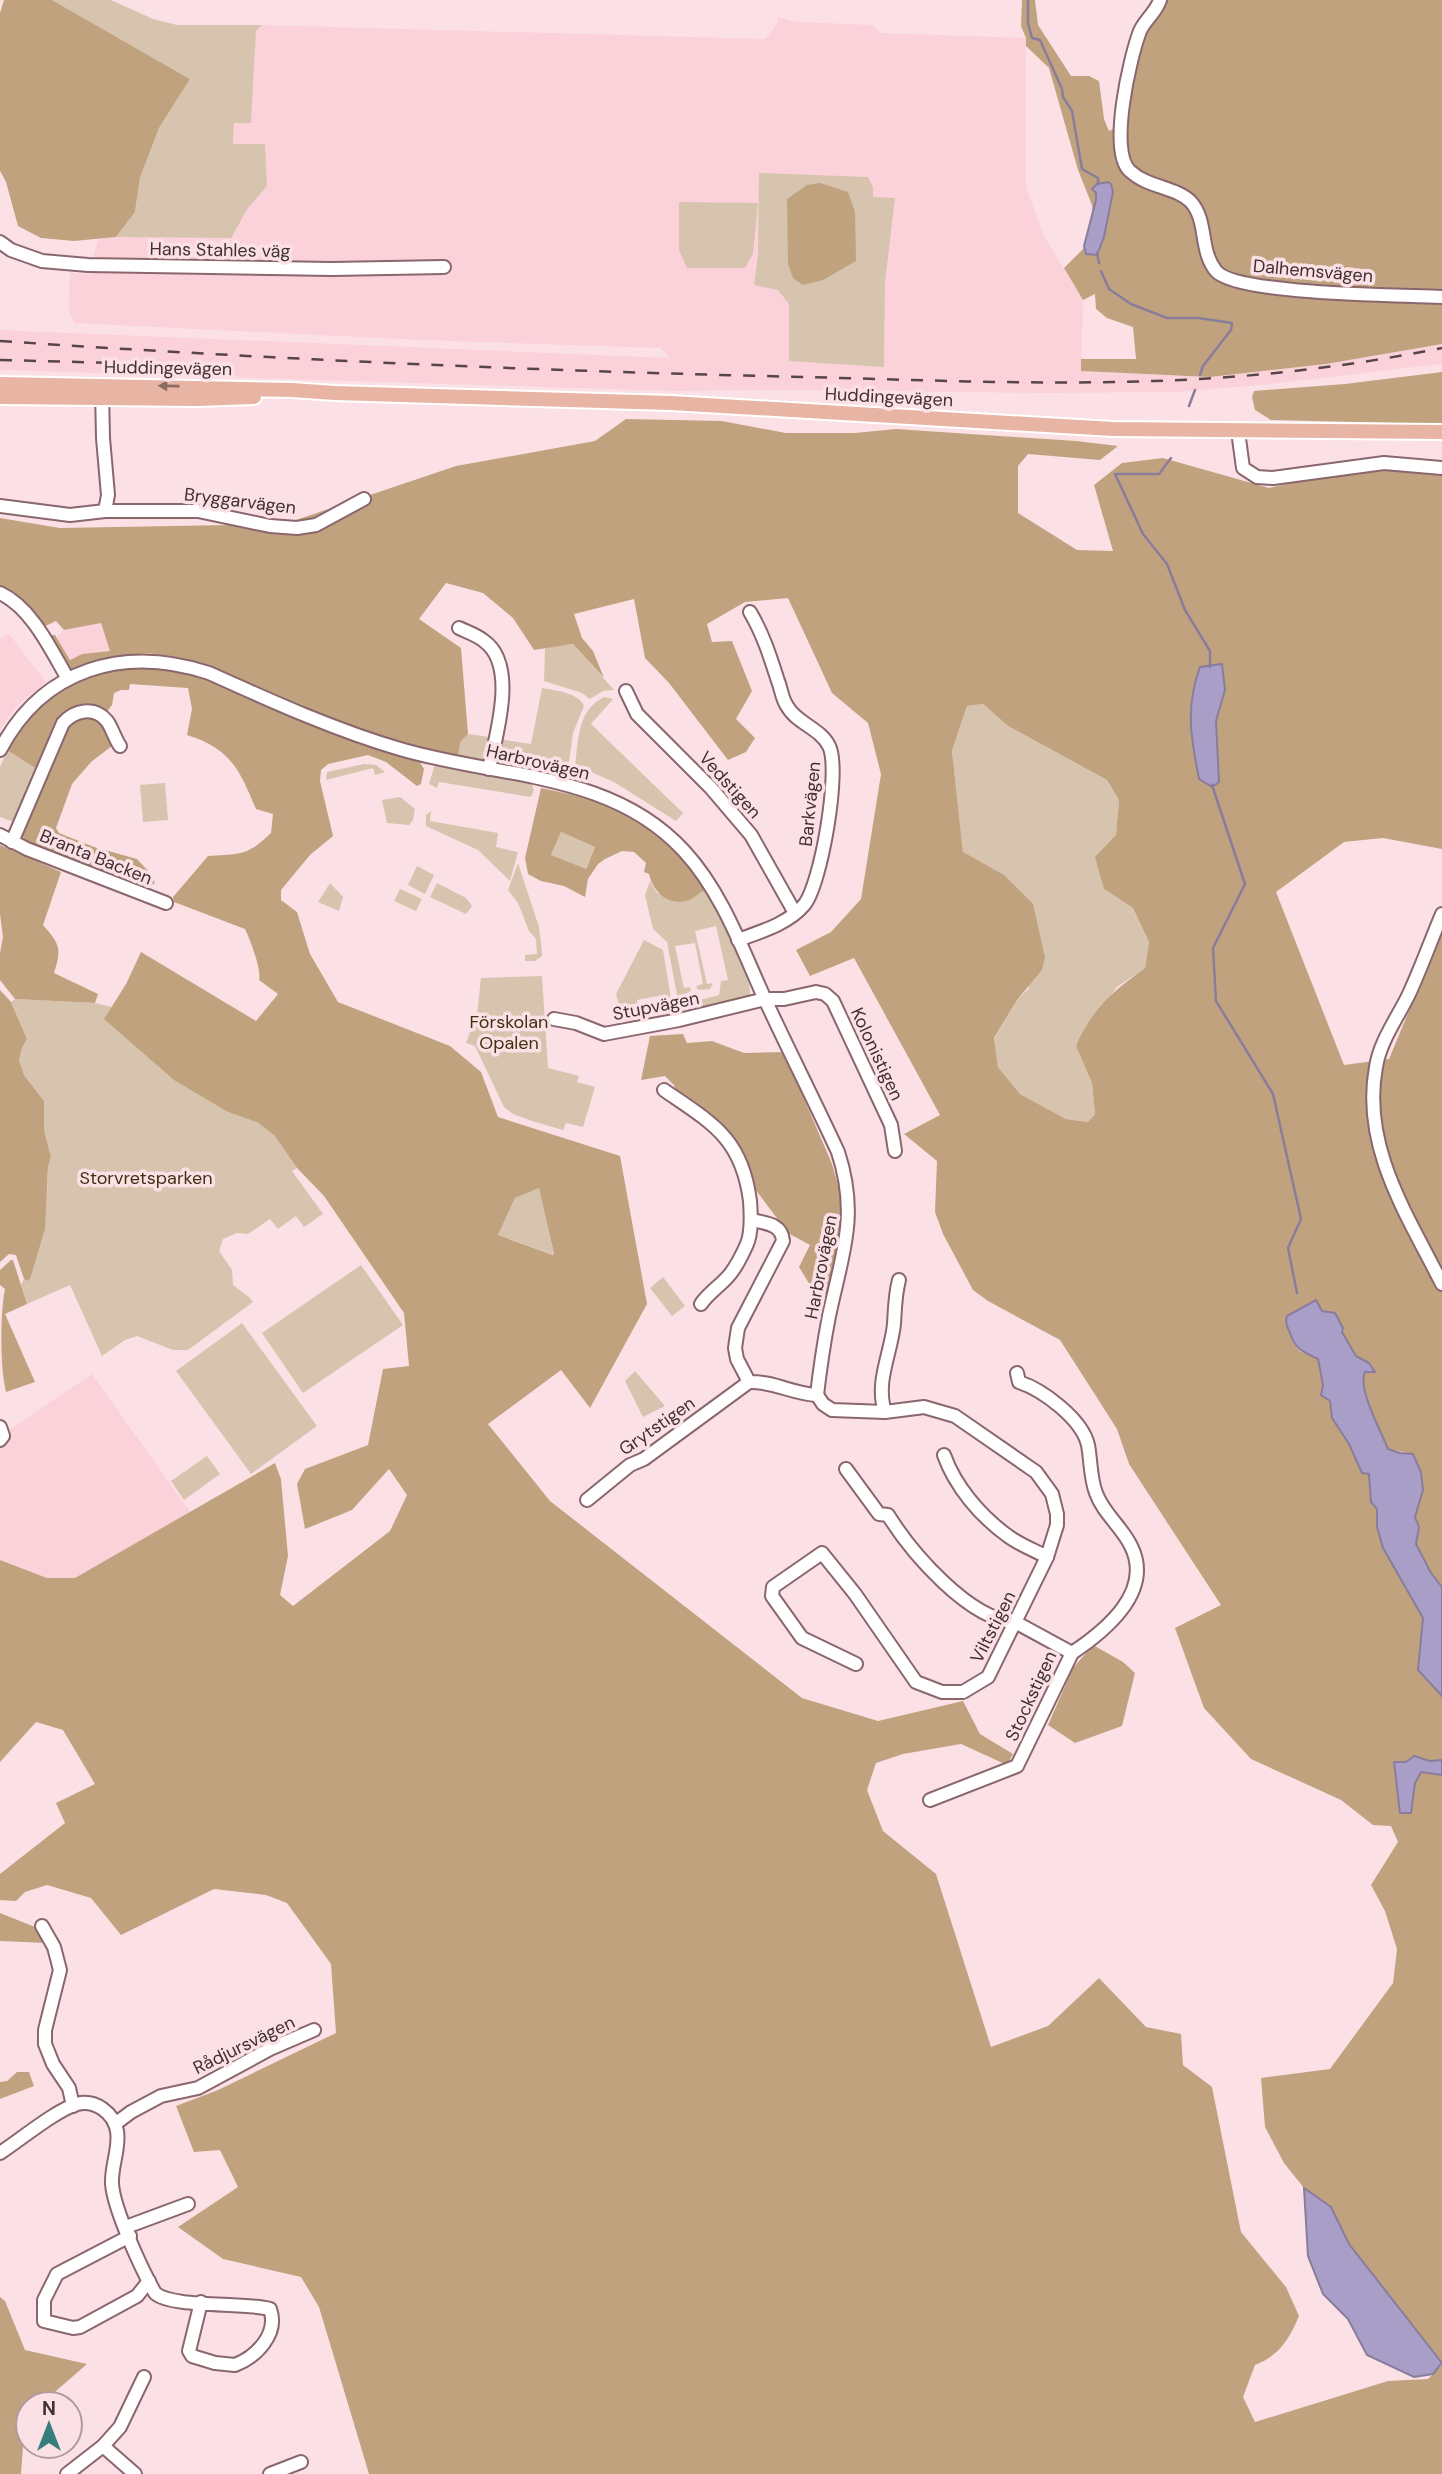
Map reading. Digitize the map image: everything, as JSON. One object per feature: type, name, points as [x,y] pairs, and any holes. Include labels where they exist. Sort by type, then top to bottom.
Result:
[{"type":"main road","name":"Huddingevägen","points":[[0,384],[197,399],[335,393],[671,403],[1113,429],[1442,432]]},
{"type":"main road","name":"Huddingevägen","points":[[0,397],[102,392]]},
{"type":"street","name":"Dalhemsvägen","points":[[1160,0],[1141,28],[1128,72],[1121,121],[1122,154],[1127,170],[1149,185],[1188,199],[1200,213],[1205,248],[1217,274],[1238,282],[1276,288],[1442,297]]},
{"type":"street","name":"Hans Stahles väg","points":[[0,242],[11,250],[42,261],[78,265],[332,269],[444,267]]},
{"type":"street","points":[[102,392],[108,495],[105,511]]},
{"type":"street","points":[[1238,431],[1243,468],[1256,477],[1273,478],[1384,463],[1442,468]]},
{"type":"street","name":"Bryggarvägen","points":[[0,506],[71,515],[105,511],[198,511],[270,526],[297,528],[316,525],[364,499]]},
{"type":"street","points":[[0,593],[10,598],[24,612],[68,679]]},
{"type":"street","name":"Barkvägen","points":[[738,940],[768,929],[795,913],[803,906],[817,881],[834,768],[829,746],[820,734],[786,706],[762,632],[750,612]]},
{"type":"street","points":[[459,628],[489,645],[501,668],[501,705],[489,769]]},
{"type":"street","name":"Harbrovägen","points":[[0,750],[31,706],[47,691],[68,679],[95,667],[113,663],[141,660],[170,663],[209,673],[373,741],[429,757],[561,782],[632,809],[647,820],[684,852],[702,874],[738,940],[838,1152],[847,1186],[849,1225],[828,1319],[817,1395]]},
{"type":"street","name":"Vedstigen","points":[[626,691],[637,714],[711,788],[751,835],[795,913]]},
{"type":"street","name":"Branta Backen","points":[[12,842],[62,723],[68,717],[82,711],[99,715],[106,720],[120,746]]},
{"type":"street","name":"Branta Backen","points":[[0,835],[166,903]]},
{"type":"street","points":[[1442,914],[1409,993],[1381,1049],[1374,1090],[1378,1149],[1397,1195],[1442,1284]]},
{"type":"street","name":"Kolonistigen","points":[[765,999],[784,999],[816,992],[825,994],[833,1001],[891,1125],[895,1151]]},
{"type":"street","name":"Stupvägen","points":[[554,1019],[576,1023],[604,1034],[679,1020],[765,999]]},
{"type":"street","points":[[664,1090],[715,1126],[732,1146],[747,1183],[751,1220],[748,1243],[731,1273],[707,1294],[701,1304]]},
{"type":"street","points":[[751,1220],[771,1224],[779,1229],[783,1233],[783,1241],[738,1328],[734,1348],[737,1359],[749,1382],[764,1381],[806,1395],[817,1395]]},
{"type":"street","points":[[885,1412],[881,1400],[882,1387],[894,1324],[894,1298],[899,1280]]},
{"type":"street","points":[[1017,1373],[1020,1382],[1032,1386],[1074,1420],[1084,1434],[1097,1496],[1132,1546],[1135,1557],[1135,1581],[1126,1606],[1104,1630],[1072,1653]]},
{"type":"street","name":"Grytstigen","points":[[587,1500],[630,1465],[644,1459],[749,1382]]},
{"type":"street","name":"Viltstigen","points":[[817,1395],[823,1404],[832,1410],[885,1412],[924,1408],[955,1416],[1036,1472],[1052,1494],[1057,1514],[1057,1525],[1047,1557],[988,1677],[963,1692],[942,1692],[916,1682],[855,1594],[822,1553],[773,1587],[772,1596],[802,1638],[856,1664]]},
{"type":"street","points":[[0,1427],[3,1436],[0,1440]]},
{"type":"street","points":[[943,1455],[950,1473],[995,1526],[1010,1538],[1047,1557]]},
{"type":"street","name":"Stockstigen","points":[[846,1469],[879,1514],[888,1515],[921,1560],[957,1594],[1006,1622],[1015,1622],[1072,1653],[1017,1766],[930,1800]]},
{"type":"street","points":[[42,1926],[54,1947],[60,1970],[45,2031],[45,2044],[53,2064],[69,2088],[73,2106]]},
{"type":"street","name":"Rådjursvägen","points":[[115,2124],[161,2096],[198,2088],[270,2049],[314,2030]]},
{"type":"street","points":[[0,2153],[73,2106],[86,2103],[108,2113],[115,2124],[118,2138],[113,2186],[128,2232],[155,2293],[163,2299],[201,2302],[270,2309],[271,2320],[265,2344],[235,2365],[191,2356],[189,2351],[201,2302]]},
{"type":"street","points":[[149,2281],[137,2296],[80,2327],[72,2328],[44,2321],[44,2300],[57,2274],[128,2232],[188,2204]]},
{"type":"street","points":[[67,2474],[103,2446],[120,2427],[144,2377]]},
{"type":"street","points":[[103,2446],[135,2474]]},
{"type":"street","points":[[270,2474],[301,2462]]},
{"type":"shaded area","points":[[4,0],[52,0],[190,79],[159,128],[140,178],[135,212],[116,237],[74,241],[41,238],[18,226],[6,182],[0,171],[0,13]]},
{"type":"shaded area","points":[[1022,0],[1035,0],[1038,25],[1071,76],[1089,76],[1099,81],[1104,119],[1109,131],[1115,128],[1127,175],[1138,185],[1181,200],[1193,209],[1205,265],[1214,276],[1235,287],[1276,292],[1442,301],[1442,344],[1326,364],[1210,377],[1081,371],[1081,359],[1136,359],[1133,327],[1107,318],[1096,309],[1095,294],[1083,300],[1064,268],[1088,244],[1093,222],[1092,205],[1078,170],[1049,68],[1026,46],[1021,26]]},
{"type":"shaded area","points":[[1166,0],[1442,0],[1442,294],[1278,286],[1225,274],[1212,259],[1202,210],[1145,179],[1131,163],[1128,153],[1130,98],[1138,59],[1147,32]]},
{"type":"shaded area","points":[[778,17],[798,22],[873,25],[880,33],[1026,38],[1026,187],[1044,236],[1083,300],[1081,371],[1210,377],[1326,364],[1442,344],[1442,364],[1176,392],[1046,393],[673,391],[0,370],[0,330],[671,358],[660,348],[421,340],[74,323],[69,310],[70,273],[92,274],[99,237],[231,237],[248,208],[267,186],[233,144],[234,123],[251,122],[256,31],[262,25],[765,39],[777,24]],"holes":[[[758,254],[885,282],[884,367],[790,304],[778,290],[754,284]]]},
{"type":"shaded area","points":[[1108,182],[1113,192],[1104,237],[1097,255],[1086,254],[1084,246],[1096,200],[1096,193],[1092,189],[1097,184]]},
{"type":"shaded area","points":[[820,183],[848,192],[855,212],[856,261],[823,280],[803,285],[793,278],[788,264],[787,199],[807,185]]},
{"type":"shaded area","points":[[1442,372],[1442,424],[1271,420],[1255,410],[1252,397],[1254,391],[1345,384]]},
{"type":"shaded area","points":[[626,419],[722,421],[786,433],[855,433],[896,429],[1118,446],[1100,460],[1028,454],[1018,466],[1018,513],[1077,550],[1113,551],[1094,485],[1122,463],[1163,458],[1269,488],[1313,478],[1353,473],[1400,470],[1442,475],[1442,849],[1383,838],[1344,842],[1276,892],[1344,1065],[1389,1059],[1442,931],[1442,1587],[1431,1573],[1416,1544],[1419,1527],[1415,1518],[1423,1490],[1413,1454],[1388,1449],[1367,1399],[1363,1379],[1365,1372],[1375,1371],[1369,1363],[1356,1356],[1341,1332],[1294,1344],[1300,1351],[1318,1358],[1332,1418],[1349,1444],[1362,1473],[1369,1474],[1371,1502],[1377,1509],[1377,1527],[1383,1548],[1423,1618],[1418,1670],[1442,1696],[1442,1760],[1430,1761],[1414,1756],[1406,1762],[1395,1762],[1411,1813],[1415,1783],[1421,1772],[1442,1775],[1442,2363],[1348,2244],[1331,2207],[1304,2188],[1284,2163],[1265,2127],[1261,2078],[1330,2069],[1393,1983],[1397,1949],[1385,1911],[1371,1885],[1398,1842],[1391,1826],[1373,1825],[1341,1800],[1251,1759],[1204,1708],[1175,1628],[1221,1605],[1129,1464],[1117,1429],[1060,1340],[973,1290],[943,1234],[935,1212],[937,1161],[904,1134],[940,1115],[854,958],[810,976],[796,950],[831,932],[861,899],[881,774],[868,723],[832,693],[788,598],[745,602],[707,624],[712,642],[732,641],[752,691],[736,719],[755,738],[746,752],[728,760],[669,683],[645,658],[634,599],[574,614],[582,638],[593,651],[604,678],[573,644],[534,650],[513,618],[483,593],[446,583],[419,619],[461,648],[468,734],[461,741],[458,755],[410,744],[339,722],[185,659],[155,654],[133,654],[71,669],[66,667],[49,639],[51,635],[55,635],[70,660],[82,654],[110,651],[101,623],[64,630],[56,621],[43,627],[0,589],[0,518],[60,528],[284,524],[456,466],[595,441]],"holes":[[[1225,690],[1216,721],[1212,787],[1199,779],[1191,734]],[[983,704],[1008,726],[1107,780],[1119,800],[1116,835],[1095,857],[1104,889],[1133,908],[1149,942],[1145,968],[1096,1011],[1076,1046],[1092,1083],[1095,1114],[1088,1122],[1066,1119],[1020,1094],[998,1067],[994,1038],[1017,1000],[1042,970],[1045,957],[1033,904],[1004,875],[963,852],[952,751],[967,706]]]},
{"type":"shaded area","points":[[101,623],[111,651],[83,654],[70,660],[56,638],[64,630]]},
{"type":"shaded area","points":[[9,634],[46,682],[18,705],[0,729],[0,639]]},
{"type":"shaded area","points":[[1222,664],[1225,690],[1216,721],[1219,782],[1212,787],[1199,779],[1192,736],[1192,696],[1200,667]]},
{"type":"shaded area","points":[[152,665],[207,677],[418,759],[424,769],[421,784],[417,786],[386,762],[368,755],[328,764],[321,770],[320,781],[333,836],[310,855],[281,890],[281,900],[297,912],[310,954],[338,1002],[450,1046],[481,1072],[498,1117],[620,1156],[647,1304],[590,1408],[561,1370],[488,1424],[550,1501],[802,1698],[878,1721],[963,1701],[980,1734],[1013,1754],[1007,1765],[961,1744],[903,1754],[876,1763],[867,1790],[883,1831],[936,1874],[991,2047],[1048,2026],[1099,1978],[1146,2027],[1181,2034],[1183,2065],[1212,2087],[1241,2232],[1286,2287],[1299,2316],[1283,2345],[1255,2365],[1243,2397],[1255,2422],[1388,2381],[1428,2379],[1442,2365],[1442,2474],[369,2474],[319,2307],[301,2277],[223,2259],[178,2227],[238,2187],[220,2150],[194,2152],[176,2106],[218,2090],[336,2033],[331,1964],[287,1903],[266,1895],[214,1889],[121,1935],[91,1898],[47,1885],[25,1892],[16,1901],[0,1900],[0,1874],[65,1823],[56,1803],[95,1784],[63,1730],[36,1722],[0,1762],[0,1560],[47,1578],[75,1578],[275,1463],[281,1479],[288,1556],[280,1595],[293,1606],[390,1531],[407,1495],[389,1469],[352,1510],[305,1529],[297,1484],[305,1469],[368,1445],[383,1369],[409,1366],[404,1313],[324,1196],[297,1168],[274,1135],[257,1122],[228,1112],[174,1080],[104,1019],[126,984],[141,952],[256,1021],[278,994],[259,980],[257,963],[245,929],[174,902],[173,897],[208,856],[243,852],[263,841],[271,833],[273,814],[256,809],[238,772],[224,754],[187,735],[192,709],[188,688],[130,684],[129,690],[114,693],[112,705],[106,713],[77,707],[38,770],[7,750],[34,712],[68,684],[105,669]],"holes":[[[539,1188],[554,1254],[498,1235],[515,1198]]]},
{"type":"shaded area","points":[[89,715],[105,728],[112,746],[91,762],[72,784],[56,828],[59,833],[94,847],[137,859],[155,883],[140,890],[24,840],[22,833],[67,725],[73,719]]},
{"type":"shaded area","points":[[541,788],[616,808],[646,826],[684,862],[705,890],[686,901],[667,899],[657,891],[649,874],[644,872],[646,863],[634,852],[622,851],[598,864],[588,879],[585,897],[564,886],[541,881],[528,874],[525,858]],"holes":[[[561,832],[595,847],[586,869],[551,855]]]},
{"type":"shaded area","points":[[0,845],[61,872],[43,925],[58,947],[54,973],[98,994],[95,1003],[15,999],[0,980],[3,937],[0,914]]},
{"type":"shaded area","points":[[0,990],[11,1002],[27,1039],[19,1060],[24,1075],[44,1101],[44,1130],[51,1157],[48,1167],[45,1229],[30,1279],[27,1281],[16,1255],[9,1254],[0,1262]]},
{"type":"shaded area","points":[[683,1034],[687,1043],[712,1041],[744,1053],[784,1052],[832,1164],[840,1192],[841,1242],[831,1296],[813,1290],[799,1267],[810,1245],[788,1233],[752,1185],[746,1164],[675,1092],[674,1085],[665,1076],[641,1080],[650,1036]]},
{"type":"shaded area","points":[[11,1260],[27,1304],[5,1314],[35,1382],[6,1392],[1,1340],[5,1289],[0,1285],[0,1270]]},
{"type":"shaded area","points":[[1316,1300],[1322,1311],[1335,1313],[1356,1356],[1369,1363],[1375,1372],[1365,1372],[1364,1388],[1388,1449],[1413,1454],[1421,1472],[1423,1490],[1415,1517],[1419,1527],[1416,1544],[1431,1573],[1442,1587],[1442,1696],[1418,1670],[1423,1618],[1383,1548],[1377,1527],[1377,1509],[1371,1502],[1369,1474],[1362,1473],[1349,1444],[1332,1418],[1330,1401],[1321,1395],[1323,1385],[1318,1359],[1297,1346],[1287,1326],[1287,1316]]},
{"type":"shaded area","points":[[92,1374],[191,1513],[75,1578],[47,1578],[0,1560],[0,1446],[9,1430]]},
{"type":"shaded area","points":[[1093,1645],[1123,1662],[1135,1673],[1122,1726],[1075,1743],[1048,1725],[1073,1668]]},
{"type":"shaded area","points":[[1414,1756],[1430,1761],[1442,1760],[1442,1775],[1421,1772],[1415,1783],[1411,1813],[1400,1813],[1394,1762],[1406,1762]]},
{"type":"shaded area","points":[[0,1913],[40,1929],[46,1943],[0,1941]]},
{"type":"shaded area","points":[[17,2072],[29,2072],[34,2086],[0,2099],[0,2082],[7,2081]]},
{"type":"shaded area","points":[[1304,2188],[1331,2207],[1349,2244],[1442,2363],[1433,2374],[1414,2377],[1367,2355],[1348,2319],[1323,2294],[1308,2256]]},
{"type":"shaded area","points":[[0,2297],[5,2301],[25,2350],[87,2364],[57,2390],[14,2390],[14,2460],[22,2460],[21,2474],[0,2474]]},
{"type":"green space","points":[[52,0],[111,0],[153,19],[177,25],[262,25],[256,31],[251,123],[234,123],[233,144],[265,144],[267,186],[248,208],[231,238],[116,237],[135,212],[140,178],[159,128],[190,79]]},
{"type":"green space","points":[[759,173],[868,177],[873,187],[873,197],[895,198],[885,282],[884,367],[789,361],[789,304],[778,290],[754,285],[758,254]]},
{"type":"green space","points":[[679,202],[758,203],[753,254],[745,268],[687,268],[679,250]]},
{"type":"green space","points":[[573,644],[614,690],[603,691],[590,699],[582,693],[544,681],[545,648]]},
{"type":"green space","points":[[542,688],[572,695],[584,706],[573,733],[569,762],[541,763],[496,755],[499,739],[531,744]]},
{"type":"green space","points":[[604,697],[613,699],[591,724],[683,813],[676,821],[614,782],[575,765],[584,718],[595,703]]},
{"type":"green space","points":[[983,704],[1008,726],[1107,780],[1119,800],[1116,835],[1104,889],[1133,908],[1149,942],[1145,968],[1117,987],[1076,1046],[1092,1083],[1095,1114],[1088,1122],[1066,1119],[1020,1094],[998,1067],[994,1039],[1017,1000],[1029,988],[1004,875],[963,853],[952,751],[967,706]]},
{"type":"green space","points":[[468,734],[490,737],[486,760],[458,755],[461,741]]},
{"type":"green space","points":[[7,750],[38,770],[14,822],[0,817],[0,767]]},
{"type":"green space","points":[[364,764],[376,765],[385,772],[375,775],[373,768],[326,780],[327,772]]},
{"type":"green space","points":[[435,764],[531,783],[534,790],[531,797],[439,782],[437,788],[429,784]]},
{"type":"green space","points":[[165,783],[168,820],[143,822],[140,785]]},
{"type":"green space","points":[[400,797],[415,809],[409,825],[387,823],[382,800]]},
{"type":"green space","points":[[431,811],[430,821],[498,833],[496,847],[518,852],[510,881],[478,850],[426,826],[426,815]]},
{"type":"green space","points":[[561,832],[595,847],[585,870],[551,855]]},
{"type":"green space","points":[[518,863],[539,927],[542,956],[535,961],[525,961],[525,955],[537,954],[536,939],[529,931],[518,903],[508,890]]},
{"type":"green space","points":[[417,866],[434,875],[425,894],[408,885]]},
{"type":"green space","points":[[650,881],[657,893],[686,901],[705,890],[741,960],[747,975],[750,997],[687,1014],[682,1013],[680,1005],[719,995],[721,981],[728,980],[716,926],[695,931],[707,984],[713,983],[710,989],[698,990],[696,986],[703,984],[695,943],[675,946],[684,988],[690,987],[691,991],[677,995],[667,942],[653,929],[645,895]]},
{"type":"green space","points":[[330,883],[343,897],[339,911],[318,902]]},
{"type":"green space","points":[[437,883],[466,898],[472,906],[466,914],[430,897]]},
{"type":"green space","points":[[400,889],[422,899],[416,911],[394,901]]},
{"type":"green space","points":[[644,940],[663,950],[671,999],[665,1001],[663,995],[637,1000],[640,1019],[667,1014],[666,1009],[672,1010],[673,1013],[672,1016],[639,1024],[614,1018],[620,1008],[616,994]]},
{"type":"green space","name":"Förskolan Opalen","points":[[542,976],[548,1068],[579,1076],[577,1082],[595,1087],[583,1127],[566,1123],[563,1130],[513,1114],[504,1107],[475,1046],[466,1043],[477,1014],[481,978]]},
{"type":"green space","name":"Storvretsparken","points":[[15,999],[95,1003],[112,1007],[105,1018],[228,1112],[257,1121],[274,1135],[297,1168],[292,1171],[323,1214],[304,1227],[296,1216],[278,1229],[270,1219],[248,1234],[237,1233],[223,1239],[219,1251],[232,1270],[233,1285],[253,1302],[188,1350],[173,1350],[137,1336],[125,1340],[102,1356],[70,1285],[27,1304],[21,1285],[24,1279],[27,1281],[47,1195],[51,1157],[44,1130],[44,1101],[24,1075],[19,1060],[27,1039],[11,1002]]},
{"type":"green space","points":[[539,1187],[554,1255],[498,1235],[515,1198]]},
{"type":"green space","points":[[361,1265],[403,1325],[303,1393],[262,1333]]},
{"type":"green space","points":[[663,1277],[685,1306],[672,1316],[650,1288]]},
{"type":"green space","points":[[242,1323],[317,1426],[251,1474],[176,1371]]},
{"type":"green space","points":[[635,1371],[665,1406],[643,1417],[625,1381]]},
{"type":"green space","points":[[207,1456],[220,1474],[184,1500],[171,1481]]},
{"type":"waterway","points":[[1028,0],[1028,23],[1032,38],[1040,40],[1063,97],[1072,111],[1082,169],[1098,178],[1098,184]]},
{"type":"waterway","points":[[1097,253],[1099,263]]},
{"type":"waterway","points":[[1101,271],[1109,289],[1131,304],[1167,318],[1198,318],[1232,323],[1231,330],[1203,366],[1200,375]]},
{"type":"waterway","points":[[1189,406],[1195,390]]},
{"type":"waterway","points":[[1171,458],[1159,474],[1115,474],[1143,534],[1167,564],[1185,610],[1210,651],[1210,667]]},
{"type":"waterway","points":[[1212,785],[1245,884],[1213,948],[1216,1001],[1273,1094],[1301,1219],[1288,1248],[1297,1293]]},
{"type":"railway","points":[[0,341],[503,368],[1023,382],[1190,380],[1334,366],[1442,348]]},
{"type":"railway","points":[[0,360],[234,366]]}]
